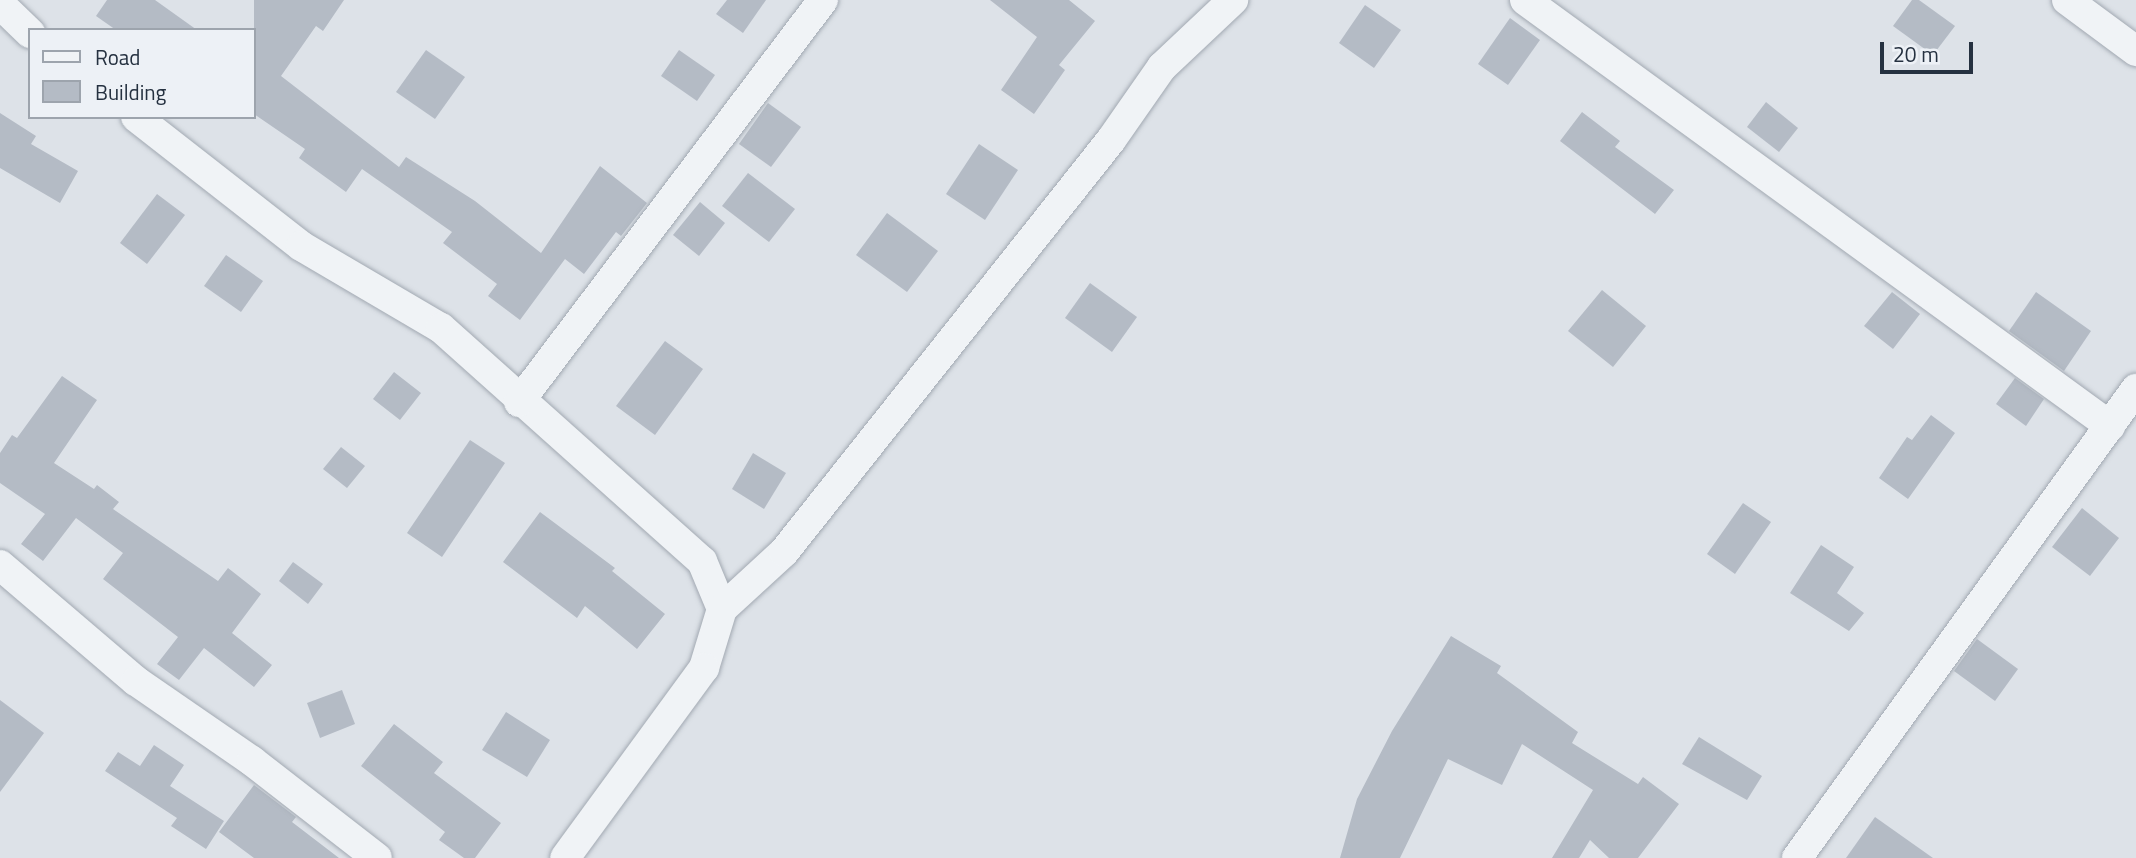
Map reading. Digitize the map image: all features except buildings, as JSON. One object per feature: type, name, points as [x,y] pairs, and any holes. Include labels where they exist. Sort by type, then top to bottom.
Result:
[{"type":"street","points":[[519,402],[823,0]]},
{"type":"street","points":[[565,858],[704,668],[722,609],[784,552],[1111,140],[1162,67],[1233,0]]},
{"type":"street","points":[[1525,0],[2110,426]]},
{"type":"street","points":[[2067,0],[2136,51]]},
{"type":"street","points":[[0,4],[28,31]]},
{"type":"street","points":[[139,119],[301,246],[441,328],[519,402],[702,561],[722,609]]},
{"type":"street","points":[[1797,858],[2136,389]]},
{"type":"street","points":[[0,565],[136,681],[252,761],[377,858]]}]
